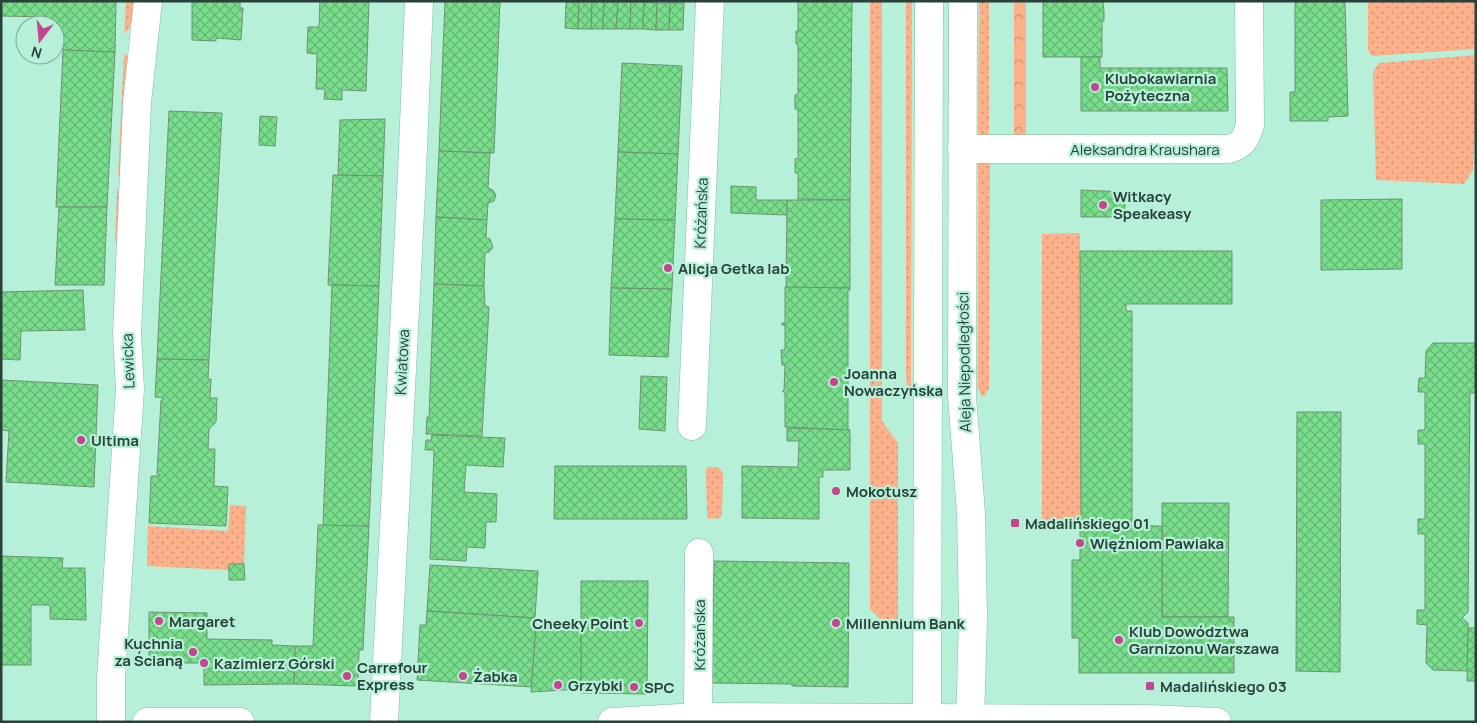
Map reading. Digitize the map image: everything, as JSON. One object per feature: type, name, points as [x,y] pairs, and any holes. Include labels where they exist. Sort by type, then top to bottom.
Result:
[{"type":"street","name":"Lewicka","points":[[111,722],[111,678],[130,390],[127,334],[137,103],[148,1]]},
{"type":"street","name":"Kwiatowa","points":[[384,722],[419,1]]},
{"type":"street","name":"Króżańska","points":[[692,426],[710,1]]},
{"type":"street","points":[[927,720],[929,1]]},
{"type":"street","name":"Aleja Niepodległości","points":[[963,1],[962,396],[971,513],[973,618],[970,720]]},
{"type":"street","name":"Aleksandra Kraushara","points":[[962,149],[1228,149],[1238,147],[1247,136],[1250,126],[1250,1]]},
{"type":"street","name":"Króżańska","points":[[698,553],[698,717]]},
{"type":"street","points":[[612,722],[698,717],[927,720],[1148,719],[1217,722]]},
{"type":"street","points":[[148,722],[240,722]]},
{"type":"green space","points":[[126,1],[133,1],[131,23],[124,34]]},
{"type":"green space","points":[[870,1],[882,1],[882,421],[898,443],[898,621],[882,621],[870,609]]},
{"type":"green space","points":[[906,1],[912,1],[910,395],[907,392],[906,370]]},
{"type":"green space","points":[[979,1],[989,1],[989,130],[988,136],[978,137]]},
{"type":"green space","points":[[1014,1],[1026,1],[1026,140],[1014,140]]},
{"type":"green space","points":[[1368,1],[1476,1],[1476,49],[1372,56],[1368,50]]},
{"type":"green space","points":[[124,53],[129,60],[124,176],[118,175]]},
{"type":"green space","points":[[1476,55],[1473,170],[1464,184],[1376,180],[1373,72],[1379,63]]},
{"type":"green space","points":[[978,159],[990,162],[989,388],[985,396],[982,397],[978,388]]},
{"type":"green space","points":[[117,190],[124,190],[121,242],[115,241]]},
{"type":"green space","points":[[1080,233],[1081,526],[1042,528],[1042,234]]},
{"type":"green space","points":[[709,467],[719,468],[723,474],[722,515],[720,518],[709,519],[707,516],[706,470]]},
{"type":"green space","points":[[230,505],[246,506],[244,564],[229,564],[229,570],[147,566],[148,526],[228,531]]},
{"type":"building","points":[[1,1],[116,1],[115,52],[65,50],[65,15],[1,16]]},
{"type":"building","points":[[192,1],[240,1],[240,8],[243,8],[241,40],[216,38],[216,41],[192,40]]},
{"type":"building","points":[[320,1],[369,1],[366,91],[342,90],[342,100],[324,99],[325,89],[316,89],[317,54],[307,53],[308,27],[319,27]]},
{"type":"building","points":[[445,1],[500,1],[494,153],[439,151]]},
{"type":"building","points":[[798,1],[852,1],[850,200],[798,199],[798,173],[795,173],[795,159],[798,158],[798,109],[795,109],[795,95],[798,94],[798,45],[796,44],[796,31],[798,31]]},
{"type":"building","points":[[1043,1],[1103,1],[1102,57],[1043,57]]},
{"type":"building","points":[[1295,1],[1345,1],[1348,116],[1328,117],[1328,121],[1290,121],[1290,92],[1295,92]]},
{"type":"building","points":[[566,2],[579,2],[578,29],[565,28]]},
{"type":"building","points":[[579,2],[592,2],[591,29],[578,29]]},
{"type":"building","points":[[592,2],[604,2],[603,29],[591,29]]},
{"type":"building","points":[[604,2],[618,2],[616,29],[603,29]]},
{"type":"building","points":[[618,2],[631,2],[630,29],[616,29]]},
{"type":"building","points":[[631,2],[644,2],[643,29],[630,29]]},
{"type":"building","points":[[644,2],[657,3],[656,30],[643,29]]},
{"type":"building","points":[[657,3],[670,3],[669,30],[656,30]]},
{"type":"building","points":[[670,3],[684,3],[683,30],[669,30]]},
{"type":"building","points":[[65,50],[115,52],[107,207],[56,207],[62,65],[65,65]]},
{"type":"building","points":[[1081,57],[1100,57],[1100,68],[1227,68],[1228,111],[1081,111]]},
{"type":"building","points":[[622,63],[682,66],[678,154],[618,152]]},
{"type":"building","points":[[169,111],[222,113],[209,360],[157,359]]},
{"type":"building","points":[[260,116],[277,117],[275,146],[259,145]]},
{"type":"building","points":[[385,119],[383,176],[338,175],[340,120]]},
{"type":"building","points":[[439,151],[490,153],[488,188],[493,190],[496,195],[494,201],[488,203],[487,220],[436,217]]},
{"type":"building","points":[[618,152],[678,154],[675,220],[615,219]]},
{"type":"building","points":[[333,175],[383,176],[379,286],[328,285]]},
{"type":"building","points":[[731,186],[756,187],[756,200],[787,200],[787,215],[731,213]]},
{"type":"building","name":"Witkacy Speakeasy","points":[[1081,190],[1125,192],[1125,217],[1081,217]]},
{"type":"building","points":[[1402,199],[1402,269],[1321,270],[1321,200]]},
{"type":"building","points":[[787,200],[850,200],[850,288],[786,288]]},
{"type":"building","points":[[59,207],[107,207],[104,285],[55,285]]},
{"type":"building","points":[[436,217],[487,220],[486,238],[490,239],[493,247],[489,252],[485,253],[484,286],[434,284]]},
{"type":"building","points":[[615,219],[675,220],[672,289],[611,288]]},
{"type":"building","points":[[1080,251],[1232,251],[1232,304],[1126,304],[1126,311],[1132,311],[1132,526],[1081,526]]},
{"type":"building","points":[[434,284],[484,286],[485,306],[489,307],[482,436],[426,434],[427,417],[429,417]]},
{"type":"building","points":[[332,285],[379,286],[369,526],[323,526]]},
{"type":"building","points":[[785,287],[850,288],[848,290],[848,429],[850,430],[785,427],[785,393],[782,391],[784,391],[785,365],[782,365],[781,350],[785,350],[785,325],[782,325],[782,323],[785,323]]},
{"type":"building","points":[[611,288],[672,289],[668,357],[609,355]]},
{"type":"building","points":[[83,290],[85,330],[21,331],[20,360],[1,359],[1,292]]},
{"type":"building","points":[[1433,343],[1476,343],[1476,393],[1470,393],[1468,612],[1462,618],[1468,623],[1468,671],[1433,670],[1426,663],[1427,625],[1417,624],[1417,610],[1425,610],[1425,534],[1418,534],[1418,519],[1425,519],[1425,444],[1418,444],[1418,430],[1425,430],[1425,392],[1418,392],[1419,378],[1425,378],[1426,351]]},
{"type":"building","points":[[157,359],[209,360],[210,398],[217,398],[216,422],[209,429],[208,449],[215,449],[214,486],[228,487],[226,526],[149,523],[151,476],[160,476],[157,474],[161,400],[164,398],[155,397]]},
{"type":"building","points":[[641,376],[667,377],[665,431],[639,429]]},
{"type":"building","points":[[1,380],[98,385],[94,487],[6,482],[9,431],[1,430]]},
{"type":"building","points":[[1297,412],[1341,412],[1340,672],[1296,671]]},
{"type":"building","points":[[787,428],[850,430],[850,470],[823,470],[823,477],[819,477],[819,519],[742,518],[742,466],[798,467],[799,441],[787,441]]},
{"type":"building","points":[[432,435],[505,438],[503,467],[466,465],[464,492],[497,494],[496,522],[486,522],[485,548],[467,547],[466,561],[430,559],[434,450],[425,450],[426,440],[431,440]]},
{"type":"building","points":[[555,466],[686,466],[687,519],[554,519]]},
{"type":"building","points":[[1162,503],[1229,503],[1228,617],[1162,617]]},
{"type":"building","points":[[318,525],[369,526],[363,650],[359,650],[358,686],[294,684],[295,646],[313,646]]},
{"type":"building","points":[[1080,525],[1162,526],[1162,617],[1234,617],[1234,673],[1079,673],[1079,638],[1072,638],[1072,560],[1080,560]]},
{"type":"building","points":[[1,556],[63,558],[62,568],[85,568],[86,620],[50,619],[50,605],[31,605],[31,665],[1,665]]},
{"type":"building","points":[[714,561],[849,563],[848,687],[712,683]]},
{"type":"building","points":[[229,564],[244,564],[245,580],[229,580]]},
{"type":"building","points":[[430,565],[538,571],[535,618],[427,611]]},
{"type":"building","points":[[581,581],[648,581],[647,694],[581,693]]},
{"type":"building","points":[[427,611],[535,618],[532,687],[417,680],[420,625],[426,625]]},
{"type":"building","points":[[149,612],[207,613],[207,639],[272,640],[272,645],[295,646],[294,684],[204,685],[204,663],[149,663]]},
{"type":"building","points":[[536,626],[581,627],[581,689],[531,692]]},
{"type":"building","points":[[1468,628],[1476,628],[1476,681],[1467,681]]},
{"type":"place","name":"Klubokawiarnia Pożyteczna","points":[[1095,87]]},
{"type":"place","name":"Witkacy Speakeasy","points":[[1103,205]]},
{"type":"place","name":"Alicja Getka lab","points":[[668,268]]},
{"type":"place","name":"Joanna Nowaczyńska","points":[[834,382]]},
{"type":"place","name":"Ultima","points":[[81,440]]},
{"type":"place","name":"Mokotusz","points":[[836,491]]},
{"type":"place","name":"Madalińskiego 01","points":[[1015,523]]},
{"type":"place","name":"Więźniom Pawiaka","points":[[1080,543]]},
{"type":"place","name":"Margaret","points":[[159,621]]},
{"type":"place","name":"Cheeky Point","points":[[639,623]]},
{"type":"place","name":"Millennium Bank","points":[[836,623]]},
{"type":"place","name":"Klub Dowództwa Garnizonu Warszawa","points":[[1119,640]]},
{"type":"place","name":"Kuchnia za Ścianą","points":[[193,652]]},
{"type":"place","name":"Kazimierz Górski","points":[[204,663]]},
{"type":"place","name":"Carrefour Express","points":[[347,676]]},
{"type":"place","name":"Żabka","points":[[463,676]]},
{"type":"place","name":"Grzybki","points":[[558,685]]},
{"type":"place","name":"Madalińskiego 03","points":[[1150,686]]},
{"type":"place","name":"SPC","points":[[634,687]]}]
